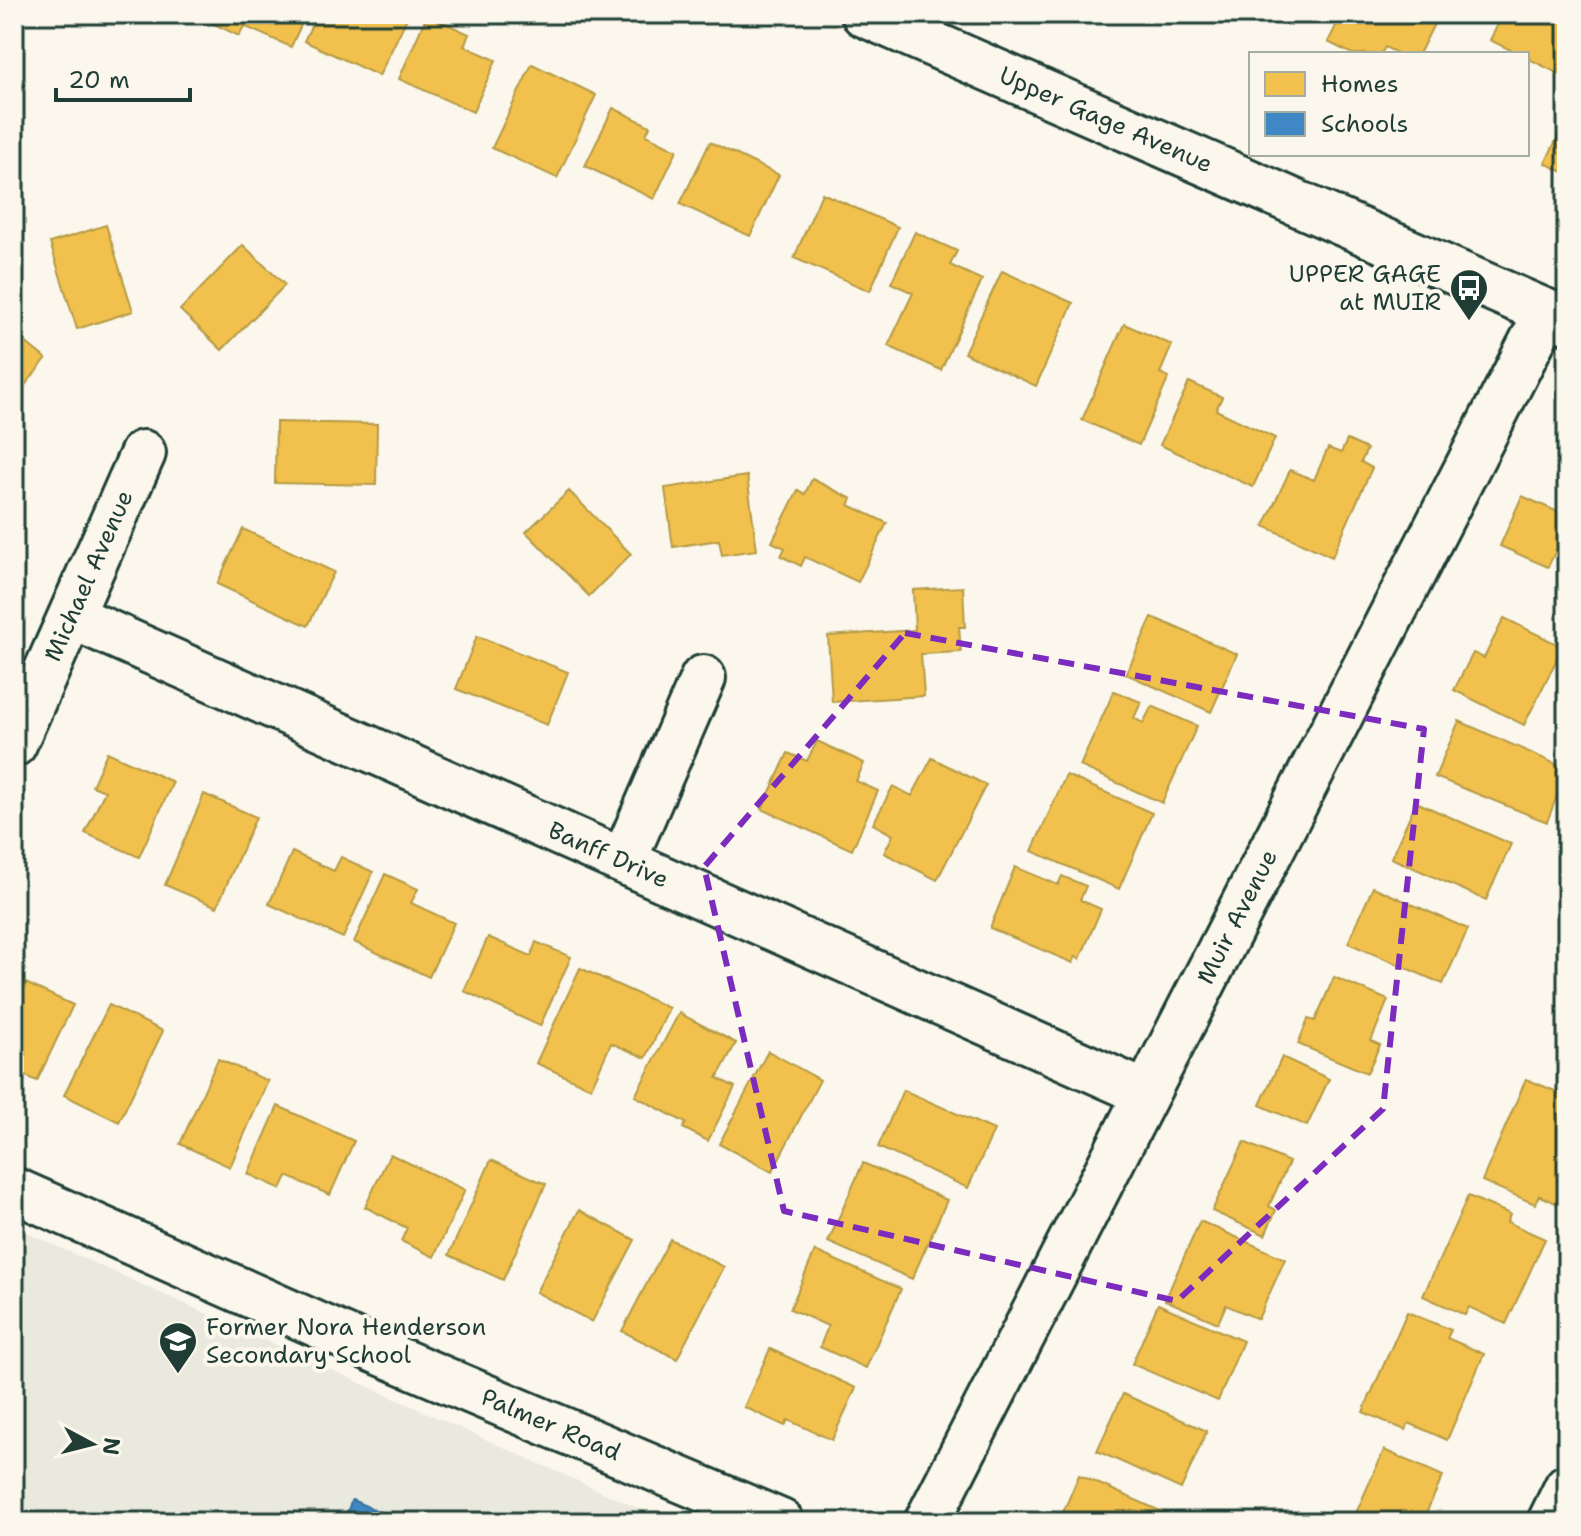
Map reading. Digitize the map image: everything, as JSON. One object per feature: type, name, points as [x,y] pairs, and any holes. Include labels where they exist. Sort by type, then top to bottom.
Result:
[{"type":"street","name":"Upper Gage Avenue","points":[[864,14],[1557,316]]},
{"type":"street","name":"Muir Avenue","points":[[927,1522],[1145,1093],[1557,316]]},
{"type":"street","name":"Michael Avenue","points":[[14,744],[73,617],[143,453]]},
{"type":"street","name":"Banff Drive","points":[[73,617],[1145,1093]]},
{"type":"street","points":[[624,860],[703,678]]},
{"type":"street","name":"Palmer Road","points":[[14,1190],[370,1348],[781,1522]]},
{"type":"street","points":[[1550,1522],[1567,1487]]},
{"type":"highlighted area","points":[[905,633],[1424,729],[1383,1109],[1177,1301],[784,1211],[704,867]]},
{"type":"shaded area","name":"Former Nora Henderson Secondary School","points":[[14,1227],[669,1522],[14,1522]]},
{"type":"building: Homes","points":[[213,14],[306,14],[291,47],[244,26],[239,36],[210,22]]},
{"type":"building: Homes","points":[[317,14],[409,14],[379,76],[304,41]]},
{"type":"building: Homes","points":[[1342,14],[1439,14],[1420,52],[1395,52],[1385,47],[1382,52],[1348,52],[1328,42]]},
{"type":"building: Homes","points":[[1503,14],[1567,14],[1567,78],[1529,59],[1529,52],[1515,52],[1490,40]]},
{"type":"building: Homes","points":[[427,15],[469,34],[464,46],[496,60],[473,112],[399,79]]},
{"type":"building: Homes","points":[[532,64],[596,95],[557,178],[492,148]]},
{"type":"building: Homes","points":[[613,108],[650,126],[646,135],[677,150],[654,199],[585,166]]},
{"type":"building: Homes","points":[[1567,118],[1567,174],[1545,163]]},
{"type":"building: Homes","points":[[710,142],[779,175],[750,236],[680,204]]},
{"type":"building: Homes","points":[[822,193],[898,227],[870,291],[794,258]]},
{"type":"building: Homes","points":[[106,225],[133,311],[77,329],[50,243]]},
{"type":"building: Homes","points":[[915,232],[957,251],[950,265],[982,280],[941,370],[888,346],[913,293],[891,283]]},
{"type":"building: Homes","points":[[243,245],[285,285],[222,350],[180,310]]},
{"type":"building: Homes","points":[[1002,271],[1073,303],[1036,386],[964,353]]},
{"type":"building: Homes","points":[[1124,324],[1172,345],[1160,373],[1169,377],[1139,445],[1082,420]]},
{"type":"building: Homes","points":[[14,333],[46,359],[14,399]]},
{"type":"building: Homes","points":[[1189,382],[1222,397],[1216,410],[1275,438],[1253,487],[1160,445]]},
{"type":"building: Homes","points":[[276,422],[377,424],[376,485],[275,483]]},
{"type":"building: Homes","points":[[1347,440],[1367,449],[1361,462],[1372,468],[1332,557],[1264,526],[1290,470],[1314,480],[1328,448],[1341,453]]},
{"type":"building: Homes","points":[[747,476],[757,550],[722,555],[719,540],[673,547],[665,488]]},
{"type":"building: Homes","points":[[812,479],[852,499],[849,505],[887,523],[858,582],[805,557],[801,566],[781,556],[785,548],[772,542],[798,490],[805,494]]},
{"type":"building: Homes","points":[[569,491],[631,554],[589,596],[526,532]]},
{"type":"building: Homes","points":[[1522,496],[1567,516],[1567,555],[1556,550],[1548,567],[1500,546]]},
{"type":"building: Homes","points":[[243,529],[334,572],[308,626],[217,584]]},
{"type":"building: Homes","points":[[963,587],[965,627],[959,627],[961,652],[921,654],[924,696],[832,702],[828,636],[915,630],[913,590]]},
{"type":"building: Homes","points":[[1152,617],[1237,654],[1211,712],[1126,674]]},
{"type":"building: Homes","points":[[1504,618],[1563,647],[1524,725],[1454,690],[1473,653],[1484,658]]},
{"type":"building: Homes","points":[[477,636],[568,672],[547,725],[456,689]]},
{"type":"building: Homes","points":[[1114,691],[1141,702],[1134,718],[1143,723],[1152,706],[1197,726],[1162,803],[1080,766]]},
{"type":"building: Homes","points":[[1459,721],[1567,769],[1547,822],[1435,777]]},
{"type":"building: Homes","points":[[817,741],[864,763],[856,781],[878,791],[852,850],[762,809],[788,753],[807,761]]},
{"type":"building: Homes","points":[[107,752],[173,782],[139,857],[85,833],[105,791],[92,786]]},
{"type":"building: Homes","points":[[932,758],[986,785],[937,880],[884,853],[893,835],[873,824],[893,786],[912,796]]},
{"type":"building: Homes","points":[[1066,775],[1152,813],[1119,889],[1032,851]]},
{"type":"building: Homes","points":[[204,794],[256,817],[217,907],[165,885]]},
{"type":"building: Homes","points":[[1416,802],[1511,844],[1486,900],[1391,858]]},
{"type":"building: Homes","points":[[292,852],[334,871],[341,857],[373,872],[343,938],[269,904]]},
{"type":"building: Homes","points":[[1015,867],[1058,885],[1062,876],[1086,886],[1080,900],[1101,909],[1080,959],[1076,956],[1073,963],[990,928]]},
{"type":"building: Homes","points":[[385,874],[418,889],[411,903],[454,923],[429,977],[354,942]]},
{"type":"building: Homes","points":[[1373,887],[1468,929],[1443,984],[1348,943]]},
{"type":"building: Homes","points":[[488,937],[531,956],[536,942],[571,957],[540,1026],[464,991]]},
{"type":"building: Homes","points":[[580,968],[669,1008],[646,1058],[611,1043],[591,1088],[536,1063]]},
{"type":"building: Homes","points":[[1334,977],[1388,1000],[1371,1041],[1380,1045],[1367,1073],[1298,1044],[1308,1019],[1315,1021]]},
{"type":"building: Homes","points":[[19,980],[73,1005],[37,1081],[14,1071],[14,992]]},
{"type":"building: Homes","points":[[109,1005],[163,1031],[119,1122],[64,1095]]},
{"type":"building: Homes","points":[[679,1013],[736,1043],[717,1078],[735,1087],[708,1141],[683,1128],[686,1123],[635,1096]]},
{"type":"building: Homes","points":[[768,1051],[820,1080],[772,1172],[719,1144]]},
{"type":"building: Homes","points":[[1282,1057],[1329,1079],[1307,1126],[1260,1105]]},
{"type":"building: Homes","points":[[218,1059],[268,1081],[230,1167],[180,1144]]},
{"type":"building: Homes","points":[[1526,1079],[1567,1096],[1566,1208],[1539,1195],[1535,1204],[1482,1181]]},
{"type":"building: Homes","points":[[903,1090],[994,1130],[968,1188],[878,1147]]},
{"type":"building: Homes","points":[[278,1106],[354,1141],[330,1195],[287,1176],[281,1189],[248,1174]]},
{"type":"building: Homes","points":[[1244,1142],[1289,1162],[1269,1206],[1276,1210],[1265,1235],[1212,1211]]},
{"type":"building: Homes","points":[[390,1154],[465,1190],[434,1257],[401,1241],[407,1228],[365,1207]]},
{"type":"building: Homes","points":[[491,1160],[546,1184],[503,1280],[449,1255]]},
{"type":"building: Homes","points":[[863,1163],[947,1200],[912,1279],[828,1242]]},
{"type":"building: Homes","points":[[1468,1196],[1510,1214],[1507,1222],[1545,1239],[1506,1324],[1469,1307],[1465,1315],[1423,1296]]},
{"type":"building: Homes","points":[[579,1210],[635,1240],[592,1322],[536,1292]]},
{"type":"building: Homes","points":[[1200,1221],[1285,1259],[1258,1319],[1226,1305],[1218,1323],[1165,1300]]},
{"type":"building: Homes","points":[[670,1239],[724,1267],[677,1359],[622,1331]]},
{"type":"building: Homes","points":[[815,1251],[901,1289],[866,1368],[820,1347],[828,1326],[790,1309]]},
{"type":"building: Homes","points":[[1158,1304],[1243,1341],[1218,1401],[1132,1364]]},
{"type":"building: Homes","points":[[1407,1312],[1451,1330],[1447,1338],[1484,1354],[1447,1440],[1409,1423],[1405,1430],[1363,1412]]},
{"type":"building: Homes","points":[[770,1349],[856,1388],[832,1440],[788,1420],[785,1426],[744,1407]]},
{"type":"building: Homes","points":[[1123,1394],[1207,1431],[1181,1489],[1097,1451]]},
{"type":"building: Homes","points":[[1384,1450],[1443,1476],[1422,1522],[1352,1522]]},
{"type":"building: Homes","points":[[1079,1475],[1165,1513],[1161,1522],[1059,1522]]},
{"type":"building: Schools","points":[[352,1500],[403,1522],[343,1522]]},
{"type":"place","name":"UPPER GAGE at MUIR","points":[[1469,322]]},
{"type":"place","name":"Former Nora Henderson Secondary School","points":[[178,1375]]}]
